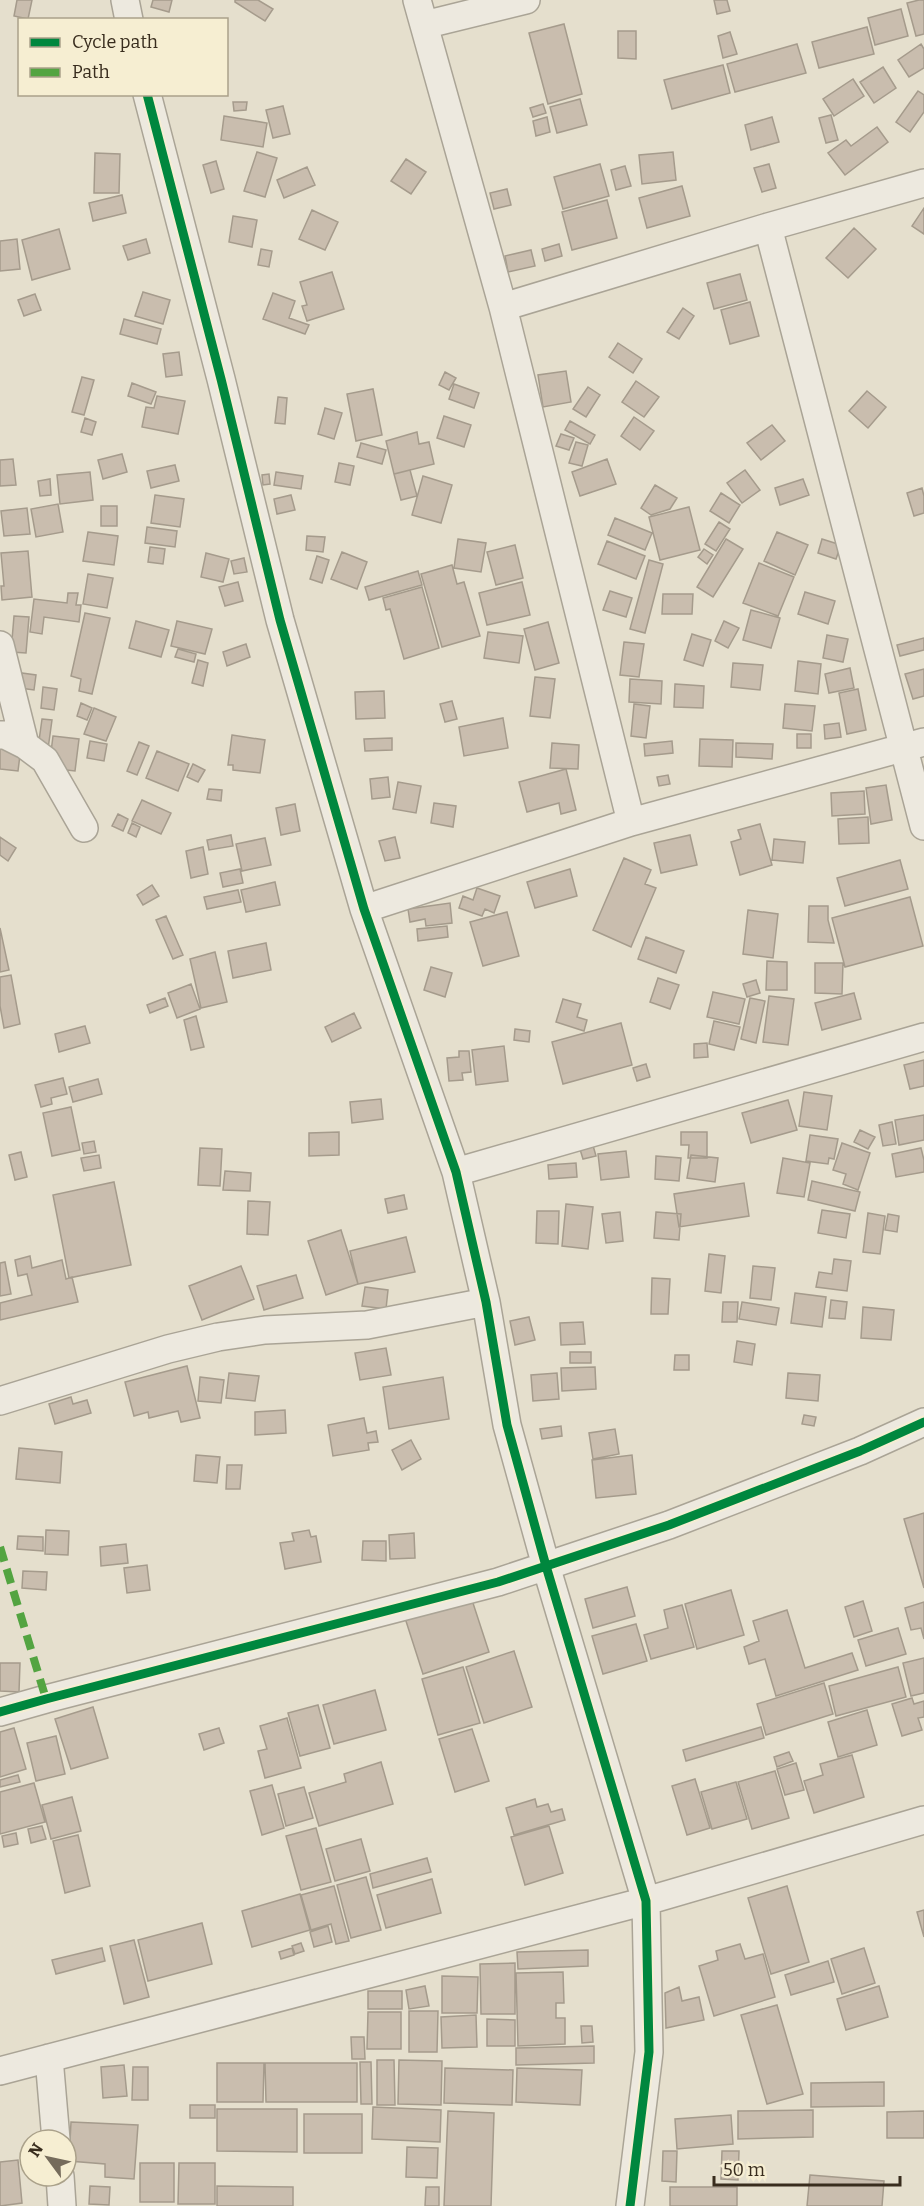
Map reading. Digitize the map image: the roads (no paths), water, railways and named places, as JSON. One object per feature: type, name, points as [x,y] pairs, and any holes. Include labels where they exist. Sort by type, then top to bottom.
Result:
[{"type":"street","points":[[125,0],[129,18]]},
{"type":"street","points":[[526,0],[420,12],[503,307],[631,822]]},
{"type":"street","points":[[148,96],[221,379],[280,620],[364,909],[456,1172],[486,1302],[507,1425],[546,1566],[646,1901],[649,2052],[630,2206]]},
{"type":"street","points":[[503,307],[768,227],[924,183]]},
{"type":"street","points":[[768,227],[914,745],[924,826]]},
{"type":"street","points":[[0,645],[25,745]]},
{"type":"street","points":[[0,735],[5,735],[25,745],[45,760],[84,828]]},
{"type":"street","points":[[364,909],[631,822],[914,745]]},
{"type":"street","points":[[456,1172],[924,1037]]},
{"type":"street","points":[[0,1401],[168,1349],[218,1337],[265,1330],[367,1325],[486,1302]]},
{"type":"street","points":[[0,1712],[498,1582],[669,1525],[860,1451],[924,1422]]},
{"type":"street","points":[[0,2071],[646,1901],[924,1820]]},
{"type":"street","points":[[49,2058],[55,2128]]},
{"type":"street","points":[[61,2188],[62,2206]]}]
